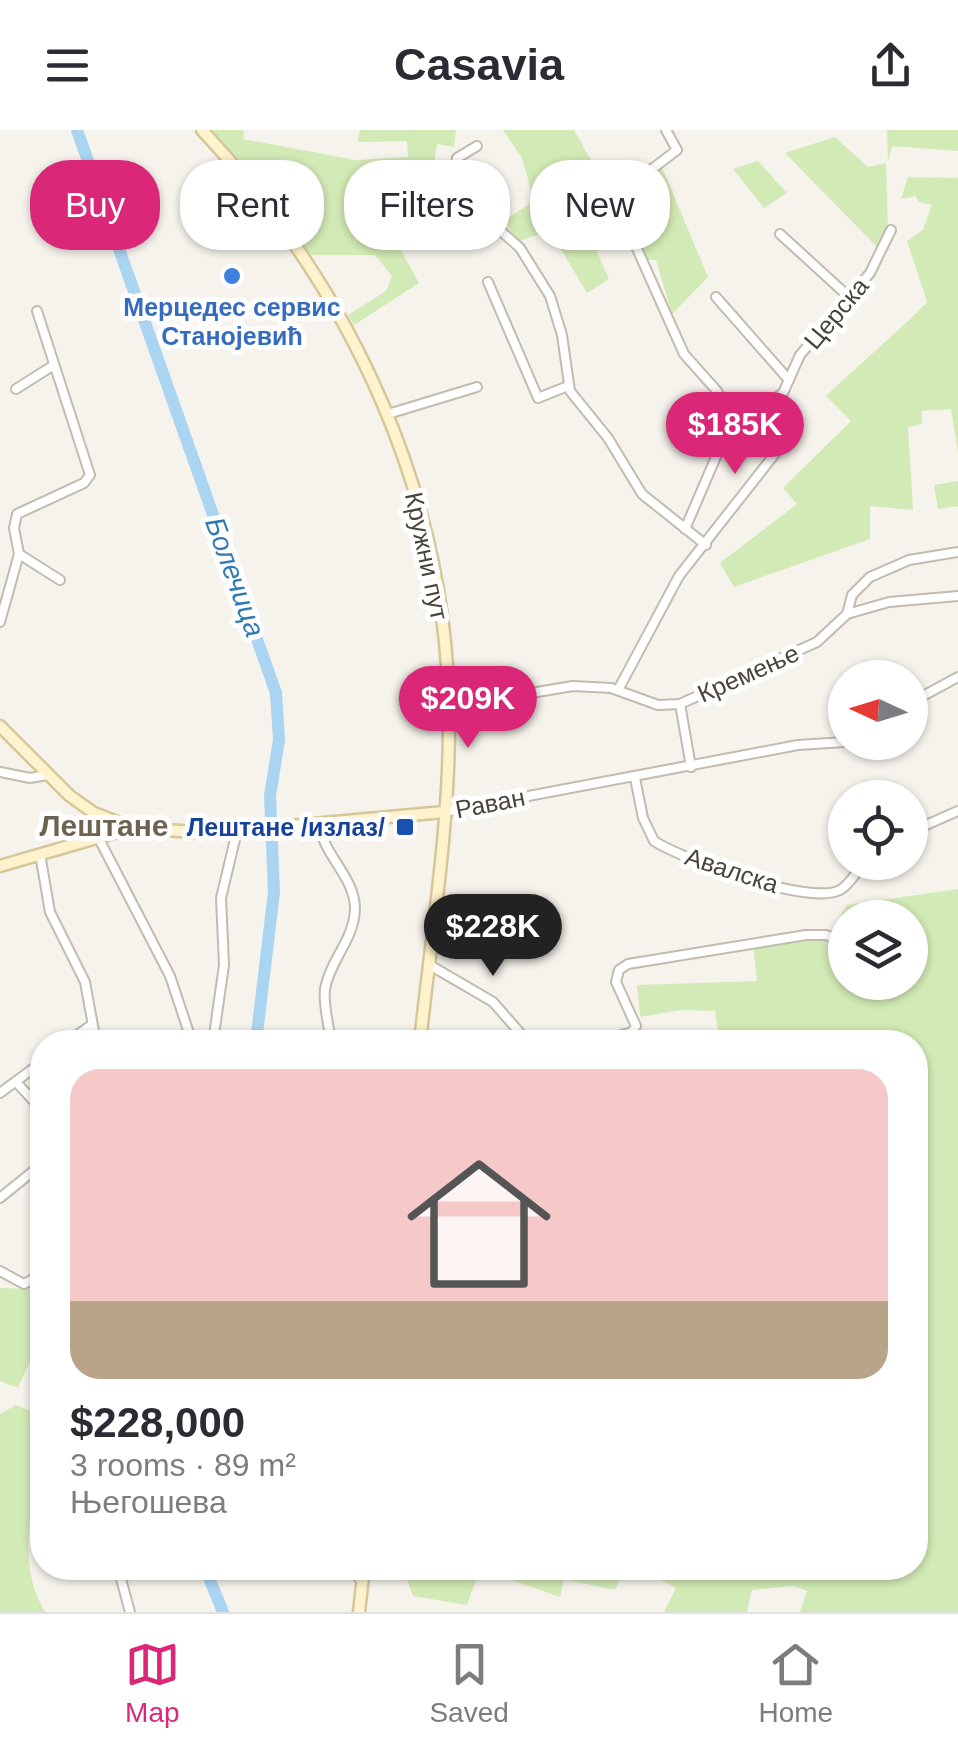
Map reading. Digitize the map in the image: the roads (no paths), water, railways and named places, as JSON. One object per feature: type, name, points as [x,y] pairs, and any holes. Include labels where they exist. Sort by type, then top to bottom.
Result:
[{"type":"main road","name":"Кружни пут","points":[[202,130],[313,268],[356,341],[388,414],[430,554],[444,638],[449,722],[444,812],[421,1030]]},
{"type":"main road","points":[[0,726],[86,808],[98,836]]},
{"type":"main road","name":"Раван","points":[[86,808],[132,828]]},
{"type":"main road","name":"Раван","points":[[0,866],[132,828],[237,831],[444,812]]},
{"type":"main road","points":[[359,1612],[362,1581]]},
{"type":"street","points":[[666,130],[677,150],[619,194],[617,204],[678,343],[717,392],[731,428],[685,529]]},
{"type":"street","points":[[478,146],[457,158],[456,182],[466,202],[520,248],[540,276],[560,326],[568,386],[608,438],[642,494],[706,545]]},
{"type":"street","name":"Церска","points":[[731,428],[772,404],[800,356],[870,273],[891,230]]},
{"type":"street","points":[[780,234],[848,297]]},
{"type":"street","points":[[488,282],[538,398],[568,386]]},
{"type":"street","points":[[716,297],[789,380]]},
{"type":"street","points":[[0,622],[19,554],[14,528],[17,514],[84,483],[90,476],[37,311]]},
{"type":"street","points":[[16,389],[54,365]]},
{"type":"street","points":[[388,414],[477,388]]},
{"type":"street","points":[[618,690],[638,661],[658,609],[792,432]]},
{"type":"street","name":"Кремење","points":[[449,722],[544,690],[589,686],[618,690],[652,703],[680,704],[817,642],[847,614],[856,590],[870,577],[910,560],[958,552]]},
{"type":"street","points":[[19,554],[60,580]]},
{"type":"street","points":[[847,614],[890,602],[958,596]]},
{"type":"street","points":[[928,693],[958,676]]},
{"type":"street","points":[[680,704],[691,767]]},
{"type":"street","name":"Раван","points":[[444,812],[828,742]]},
{"type":"street","points":[[0,772],[32,778],[46,774]]},
{"type":"street","name":"Авалска","points":[[635,778],[643,818],[654,842],[736,876],[797,890],[832,892],[850,880]]},
{"type":"street","points":[[928,824],[958,811]]},
{"type":"street","points":[[320,824],[322,837],[351,888],[355,910],[352,930],[326,986],[330,1030]]},
{"type":"street","points":[[215,1030],[224,966],[221,898],[237,831]]},
{"type":"street","points":[[98,836],[170,976],[188,1030]]},
{"type":"street","points":[[40,854],[50,912],[80,967],[92,1030]]},
{"type":"street","points":[[633,1030],[636,1026],[616,982],[619,970],[628,964],[806,935],[828,936]]},
{"type":"street","points":[[428,964],[494,1002],[518,1030]]},
{"type":"street","points":[[84,1030],[90,1026]]},
{"type":"street","points":[[0,1093],[30,1071]]},
{"type":"street","points":[[16,1082],[30,1097]]},
{"type":"street","points":[[0,1198],[30,1174]]},
{"type":"street","points":[[0,1271],[11,1280]]},
{"type":"street","points":[[0,1280],[30,1284]]},
{"type":"street","points":[[121,1580],[130,1612]]},
{"type":"waterway","name":"Болечица","points":[[77,130],[276,693],[279,740],[270,796],[274,892],[257,1030]]},
{"type":"waterway","name":"Болечица","points":[[210,1580],[223,1612]]},
{"type":"place","name":"Мерцедес сервис Станојевић","points":[[232,276]]},
{"type":"place","name":"Лештане /излаз/","points":[[405,827]]},
{"type":"district","name":"Лештане","points":[[104,825]]}]
